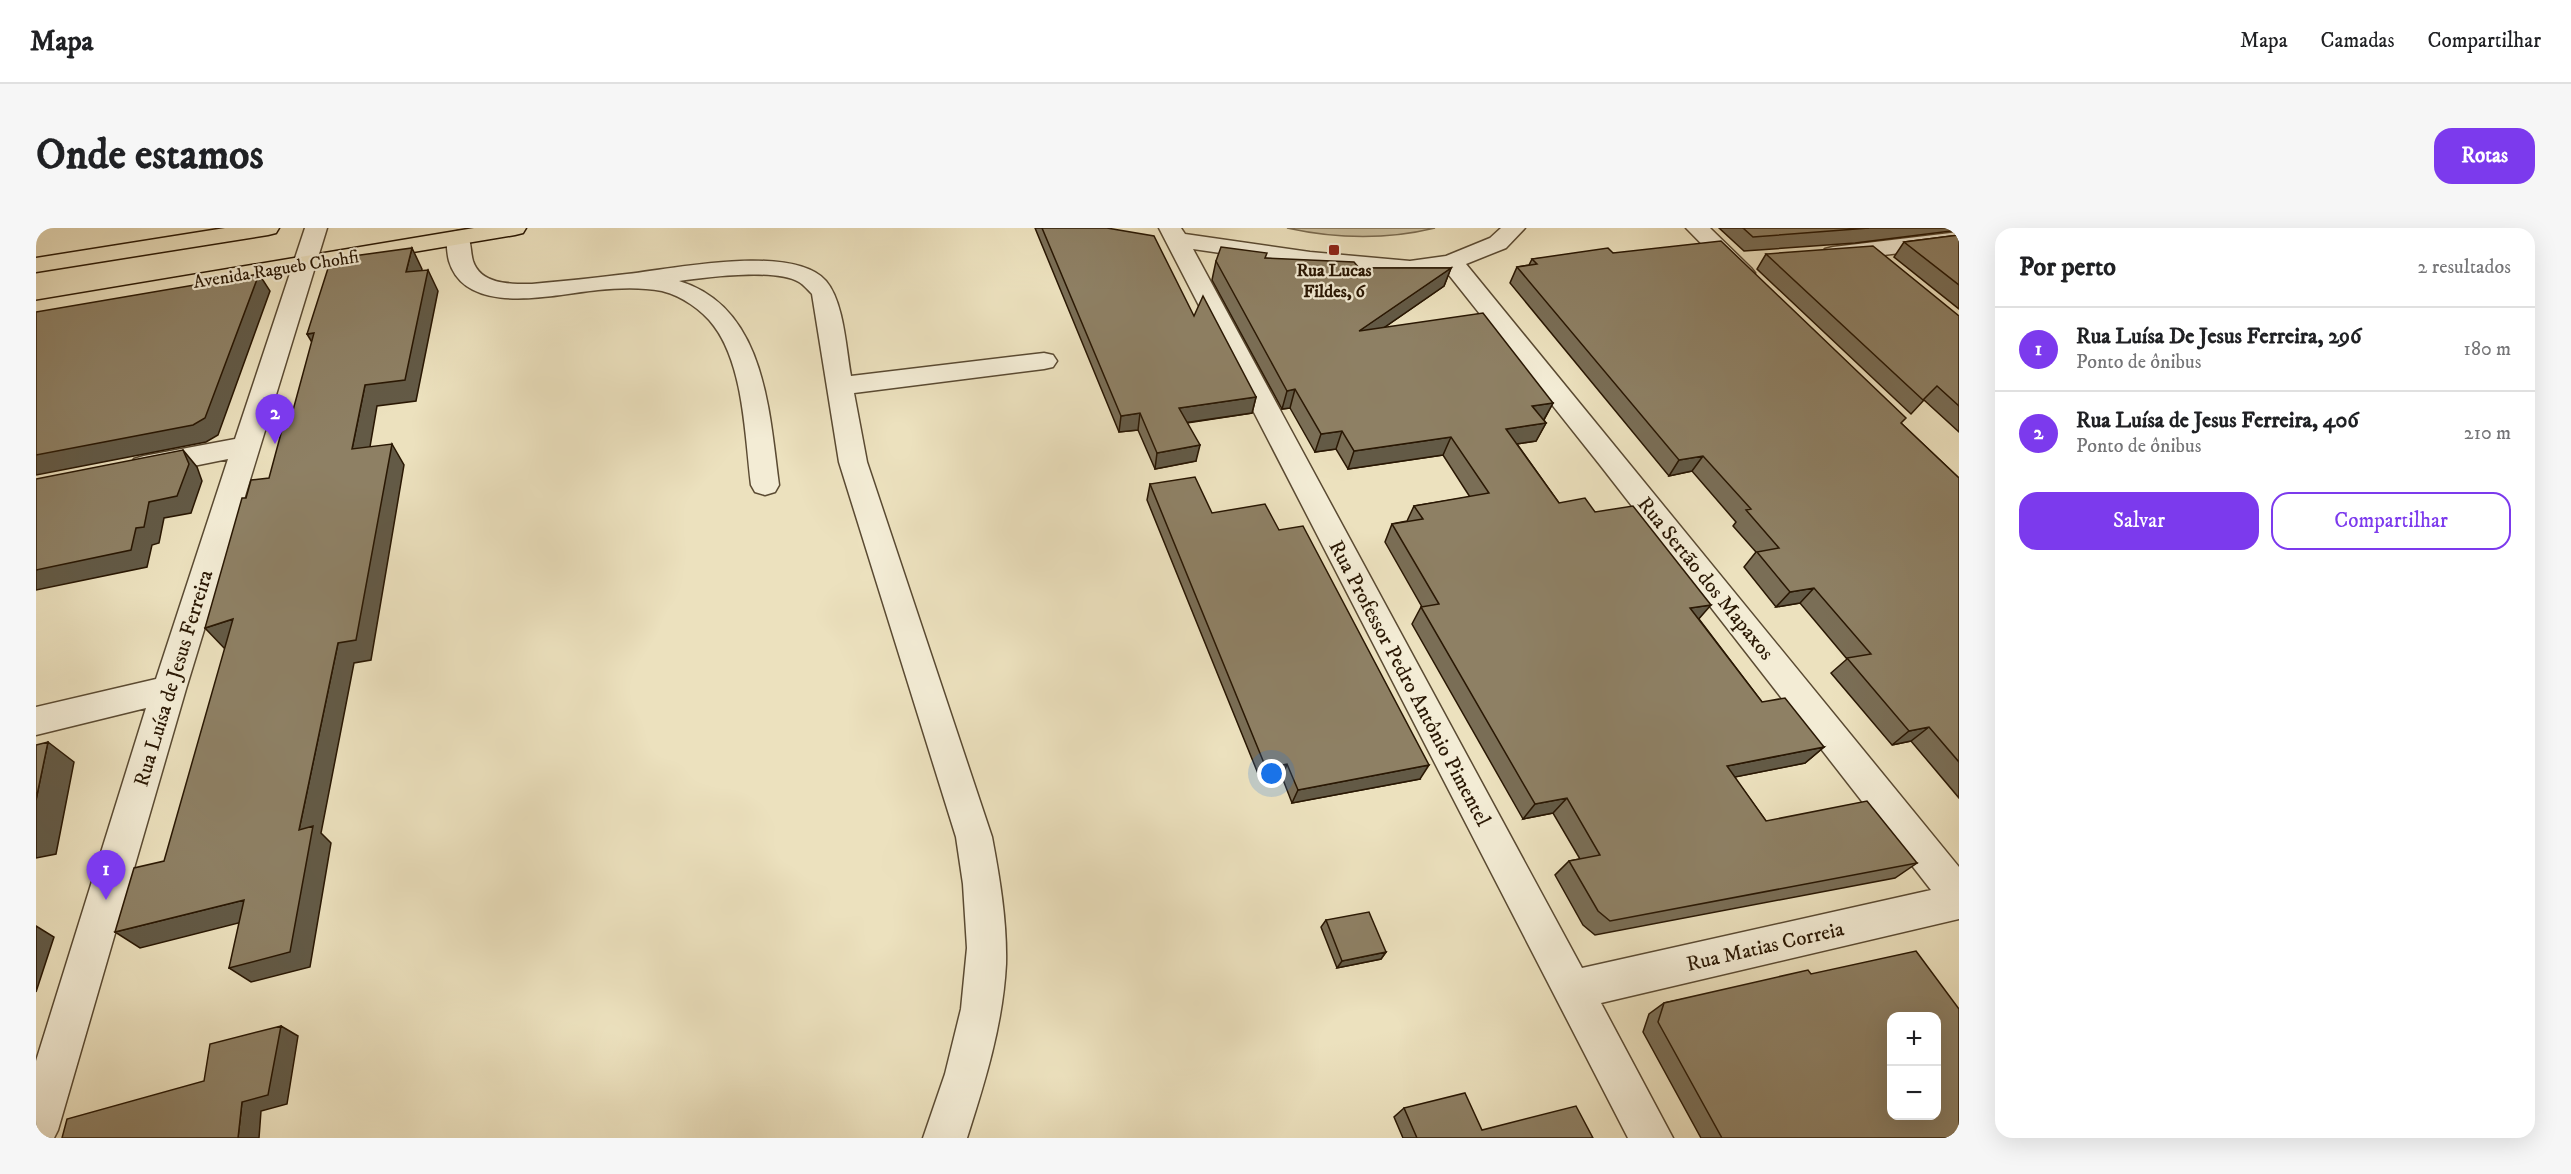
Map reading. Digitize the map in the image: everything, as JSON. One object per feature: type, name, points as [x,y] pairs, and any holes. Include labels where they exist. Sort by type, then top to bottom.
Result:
[{"type":"main road","name":"Avenida Ragueb Chohfi","points":[[36,265],[268,228]]},
{"type":"main road","name":"Avenida Ragueb Chohfi","points":[[36,308],[515,228]]},
{"type":"street","name":"Rua Luísa de Jesus Ferreira","points":[[36,1130],[45,1075],[316,228]]},
{"type":"street","points":[[1173,234],[1369,266],[1410,268],[1451,262],[1498,243],[1514,228]]},
{"type":"street","points":[[1697,228],[1762,291]]},
{"type":"street","name":"Rua Professor Pedro Antônio Pimentel","points":[[1173,234],[1651,1138]]},
{"type":"street","points":[[458,238],[457,254],[464,269],[475,280],[493,289],[535,293],[728,269],[781,271],[803,275],[816,283],[824,294],[853,462],[974,837],[984,897],[986,965],[977,1032],[945,1138]]},
{"type":"street","points":[[1810,255],[1959,239]]},
{"type":"street","points":[[1868,250],[1893,270]]},
{"type":"street","points":[[1732,262],[1766,259]]},
{"type":"street","name":"Rua Sertão dos Mapaxos","points":[[1451,262],[1959,896]]},
{"type":"street","points":[[622,282],[644,282],[688,291],[709,305],[726,324],[738,343],[748,372],[765,485]]},
{"type":"street","points":[[841,386],[1044,361]]},
{"type":"street","points":[[117,471],[245,446]]},
{"type":"street","points":[[36,721],[169,689]]},
{"type":"street","name":"Rua Matias Correia","points":[[1572,990],[1959,901]]},
{"type":"shaded area","points":[[1287,228],[1435,228],[1398,235],[1361,237]]},
{"type":"building","points":[[1042,228],[1107,228],[1154,236],[1194,316],[1203,296],[1256,397],[1179,408],[1200,445],[1157,453],[1140,413],[1121,416]]},
{"type":"building","points":[[1743,228],[1869,228],[1753,237]]},
{"type":"building","points":[[1959,235],[1959,285],[1904,242]]},
{"type":"building","points":[[1721,241],[1906,418],[1901,423],[1959,478],[1959,762],[1929,727],[1909,731],[1847,658],[1871,654],[1814,588],[1790,592],[1757,552],[1779,548],[1746,510],[1751,509],[1703,456],[1679,460],[1517,267],[1537,264],[1532,259],[1608,248],[1613,253]]},
{"type":"building","points":[[1873,246],[1959,316],[1959,406],[1937,386],[1923,400],[1766,254]]},
{"type":"building","points":[[1221,247],[1267,253],[1265,258],[1354,262],[1359,268],[1451,268],[1359,331],[1483,313],[1553,403],[1532,406],[1546,423],[1506,429],[1559,503],[1585,498],[1595,512],[1633,506],[1711,605],[1690,608],[1762,702],[1785,698],[1824,747],[1727,766],[1766,821],[1867,801],[1917,863],[1610,921],[1598,911],[1569,861],[1600,855],[1567,798],[1535,804],[1421,607],[1439,604],[1392,524],[1423,519],[1414,506],[1489,493],[1451,437],[1354,451],[1342,431],[1321,434],[1295,389],[1287,391],[1216,261]]},
{"type":"building","points":[[412,248],[406,272],[428,270],[405,380],[365,385],[352,449],[392,444],[356,640],[338,643],[299,830],[313,826],[290,952],[229,968],[244,900],[115,932],[134,868],[164,861],[233,619],[205,628],[242,498],[246,498],[251,480],[269,478],[283,426],[289,425],[314,333],[307,334],[331,259]]},
{"type":"building","points":[[259,274],[205,418],[193,425],[36,455],[36,312]]},
{"type":"building","points":[[183,450],[189,464],[177,496],[149,502],[144,527],[136,528],[131,550],[36,570],[36,479]]},
{"type":"building","points":[[1195,477],[1212,513],[1265,504],[1279,530],[1303,526],[1429,765],[1298,790],[1287,764],[1266,768],[1150,484]]},
{"type":"building","points":[[48,742],[36,800],[36,745]]},
{"type":"building","points":[[1369,912],[1386,952],[1342,961],[1326,920]]},
{"type":"building","points":[[1916,951],[1959,1009],[1959,1138],[1722,1138],[1658,1022],[1664,1003],[1808,970],[1811,974]]},
{"type":"building","points":[[281,1026],[268,1095],[242,1102],[238,1138],[62,1138],[67,1119],[204,1081],[210,1044]]},
{"type":"building","points":[[1465,1093],[1482,1130],[1576,1106],[1593,1138],[1417,1138],[1404,1108]]},
{"type":"place","name":"Rua Lucas Fildes, 6","points":[[1334,250]]},
{"type":"place","name":"Rua Luísa de Jesus Ferreira, 406","points":[[275,444]]},
{"type":"place","name":"Rua Luísa De Jesus Ferreira, 296","points":[[106,900]]}]
